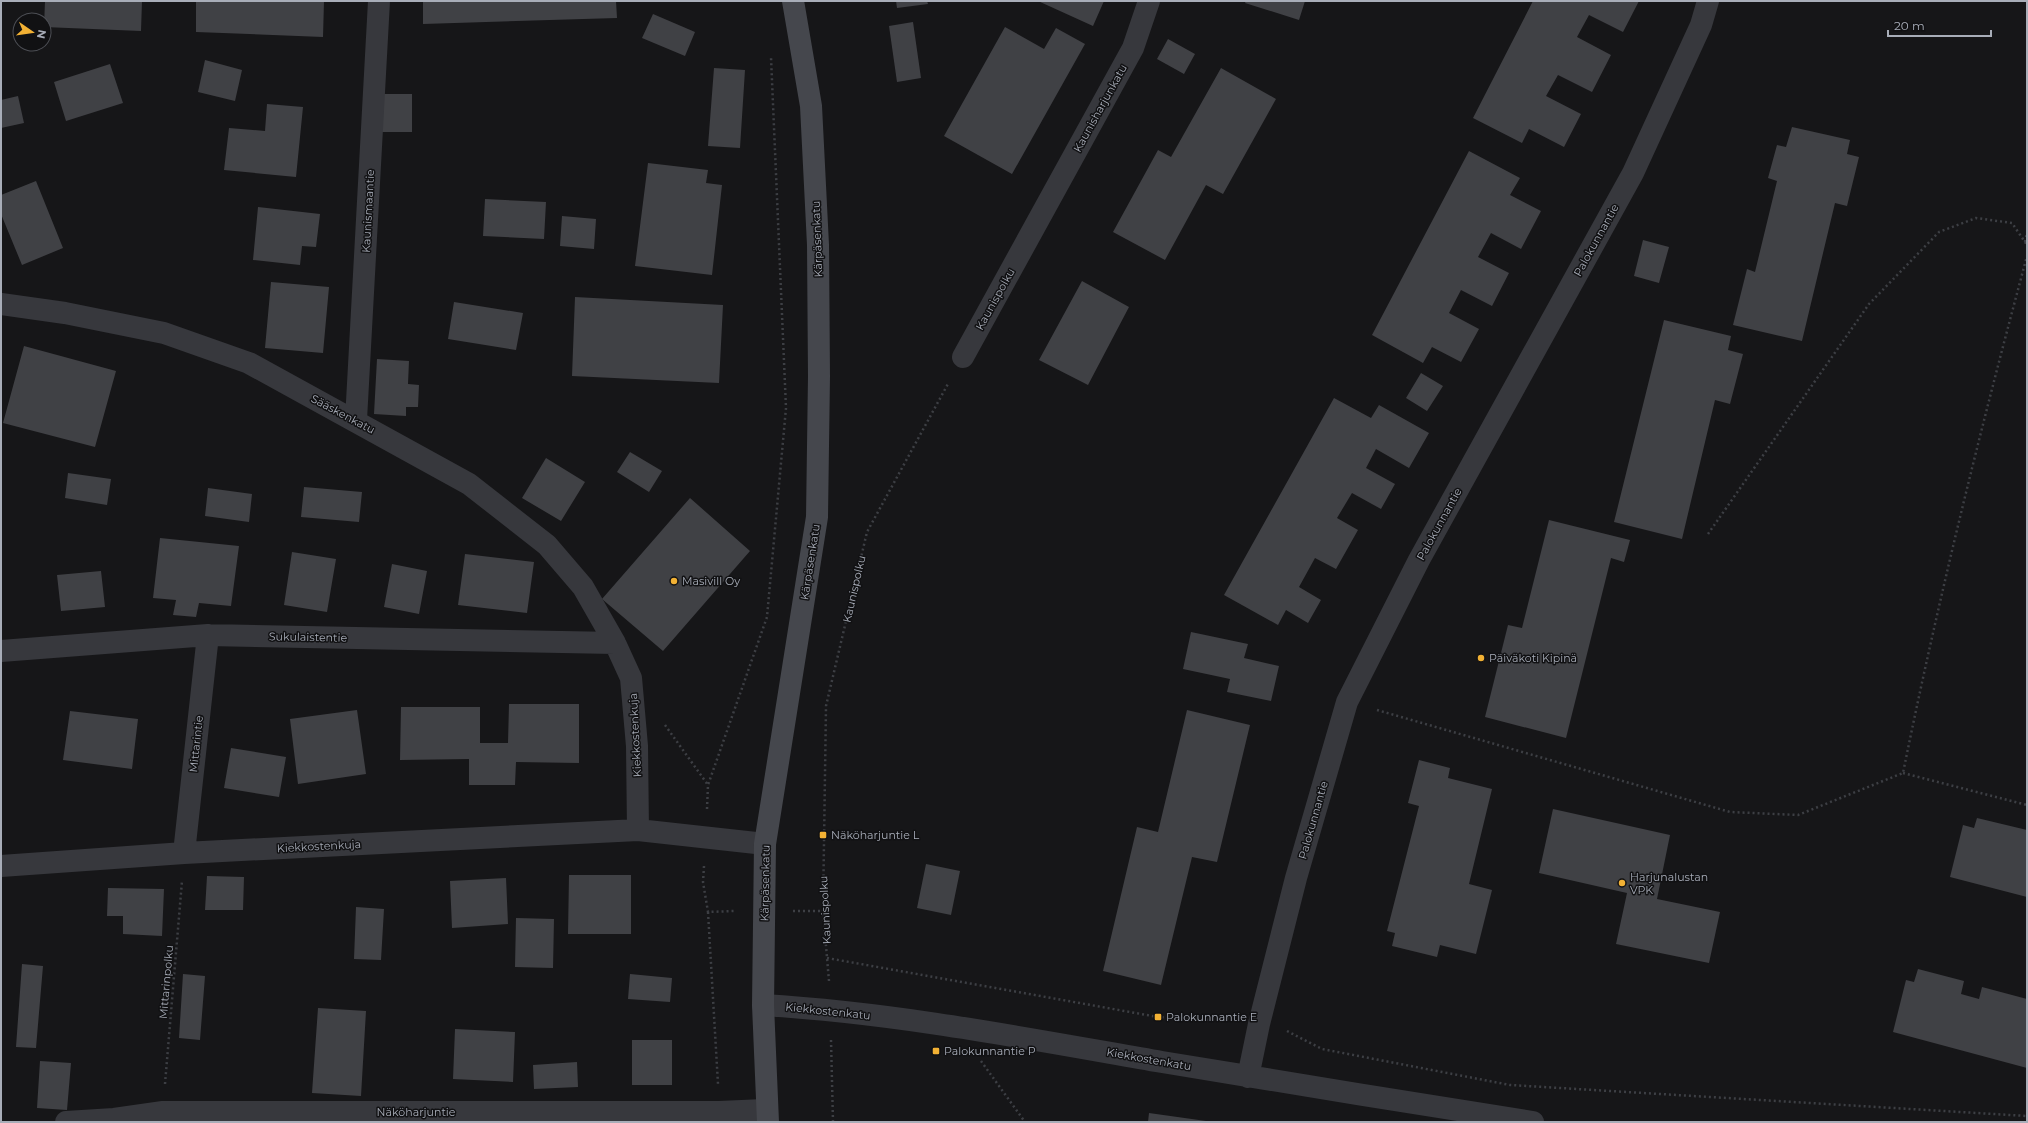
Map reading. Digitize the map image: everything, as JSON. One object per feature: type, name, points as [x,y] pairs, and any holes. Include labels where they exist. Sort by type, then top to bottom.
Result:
[{"type":"street","name":"Kaunismaantie","points":[[356,420],[379,1]]},
{"type":"street","name":"Kärpäsenkatu","points":[[768,1116],[763,1005],[765,844],[817,517],[819,376],[818,245],[811,106],[793,1]]},
{"type":"street","name":"Kaunisharjunkatu","points":[[1043,212],[1133,48],[1149,1]]},
{"type":"street","name":"Palokunnantie","points":[[1248,1077],[1259,1024],[1296,878],[1347,702],[1419,560],[1633,173],[1700,25],[1708,1]]},
{"type":"street","name":"Kaunispolku","points":[[962,357],[1043,212]]},
{"type":"street","name":"Sääskenkatu","points":[[1,304],[64,313],[164,332],[249,363],[356,420],[469,484],[547,545],[582,587],[615,643]]},
{"type":"street","name":"Sukulaistentie","points":[[1,651],[208,634],[615,643]]},
{"type":"street","name":"Mittarintie","points":[[184,853],[208,634]]},
{"type":"street","name":"Kiekkostenkuja","points":[[615,643],[631,678],[637,746],[638,830]]},
{"type":"street","name":"Kiekkostenkuja","points":[[1,866],[184,853],[638,830],[765,844]]},
{"type":"street","name":"Kiekkostenkatu","points":[[763,1005],[832,1009],[982,1031],[1248,1077],[1533,1122]]},
{"type":"street","name":"Näköharjuntie","points":[[66,1122],[114,1119],[163,1112],[719,1112],[768,1116]]},
{"type":"path","points":[[719,1112],[708,912],[703,882],[704,837],[708,785],[767,617],[786,408],[770,51]]},
{"type":"path","points":[[1708,534],[1870,304],[1939,232],[1976,218],[2012,223],[2026,244]]},
{"type":"path","points":[[2026,244],[2027,233]]},
{"type":"path","points":[[1903,773],[1922,678],[1996,372],[2027,256]]},
{"type":"path","name":"Kaunispolku","points":[[833,1122],[831,1040],[832,1009],[823,911],[826,706],[868,532],[962,357]]},
{"type":"path","points":[[1347,702],[1730,812],[1798,815],[1903,773],[2027,805]]},
{"type":"path","points":[[663,722],[708,785]]},
{"type":"path","name":"Mittarinpolku","points":[[163,1112],[184,853]]},
{"type":"path","points":[[708,912],[764,910],[823,911]]},
{"type":"path","points":[[827,958],[1158,1017],[1204,1020],[1232,1018],[1288,1031],[1322,1049],[1510,1085],[2027,1116]]},
{"type":"path","points":[[831,1040],[838,1041]]},
{"type":"path","points":[[974,1060],[981,1061],[1025,1122]]},
{"type":"building","points":[[45,1],[142,1],[141,31],[52,27],[52,12],[45,12]]},
{"type":"building","points":[[196,1],[324,1],[323,37],[196,32]]},
{"type":"building","points":[[423,1],[616,1],[617,18],[423,24]]},
{"type":"building","points":[[896,1],[927,1],[928,4],[897,8]]},
{"type":"building","points":[[1038,1],[1104,1],[1093,26]]},
{"type":"building","points":[[1246,1],[1305,1],[1299,20],[1245,3]]},
{"type":"building","points":[[1533,1],[1639,1],[1623,32],[1589,15],[1577,37],[1611,55],[1592,92],[1558,75],[1546,96],[1581,114],[1564,147],[1529,129],[1522,143],[1473,118]]},
{"type":"building","points":[[653,14],[695,32],[685,56],[642,38]]},
{"type":"building","points":[[913,22],[921,78],[897,82],[889,26]]},
{"type":"building","points":[[1005,27],[1044,49],[1056,28],[1085,44],[1012,174],[944,136]]},
{"type":"building","points":[[1168,39],[1195,54],[1184,74],[1157,59]]},
{"type":"building","points":[[205,60],[242,70],[235,101],[198,92]]},
{"type":"building","points":[[110,64],[123,103],[66,121],[54,82]]},
{"type":"building","points":[[714,68],[745,70],[740,148],[708,146]]},
{"type":"building","points":[[1221,68],[1276,99],[1223,194],[1206,185],[1165,260],[1113,232],[1158,150],[1171,157]]},
{"type":"building","points":[[379,94],[412,94],[412,132],[379,132]]},
{"type":"building","points":[[18,96],[24,123],[1,128],[1,100]]},
{"type":"building","points":[[267,104],[303,107],[296,177],[224,170],[229,128],[265,131]]},
{"type":"building","points":[[1792,127],[1850,140],[1847,154],[1859,157],[1847,206],[1835,203],[1802,341],[1733,325],[1747,269],[1755,272],[1777,181],[1768,178],[1777,145],[1786,147]]},
{"type":"building","points":[[1469,151],[1520,178],[1510,195],[1541,211],[1521,249],[1491,233],[1478,257],[1509,273],[1492,306],[1461,290],[1449,313],[1479,329],[1461,362],[1432,347],[1423,363],[1372,335]]},
{"type":"building","points":[[648,163],[708,170],[706,183],[722,185],[712,275],[635,266]]},
{"type":"building","points":[[36,181],[63,248],[22,265],[1,214],[1,195]]},
{"type":"building","points":[[485,199],[546,202],[544,239],[483,236]]},
{"type":"building","points":[[258,207],[320,214],[316,247],[302,246],[300,265],[253,260]]},
{"type":"building","points":[[562,216],[596,219],[594,249],[560,246]]},
{"type":"building","points":[[1643,240],[1669,247],[1659,283],[1634,276]]},
{"type":"building","points":[[1082,281],[1129,307],[1088,385],[1039,360]]},
{"type":"building","points":[[271,282],[329,287],[323,353],[265,348]]},
{"type":"building","points":[[575,297],[723,305],[719,383],[572,376]]},
{"type":"building","points":[[454,302],[523,313],[516,350],[448,339]]},
{"type":"building","points":[[1664,320],[1731,336],[1728,350],[1743,354],[1730,404],[1715,400],[1682,539],[1614,522]]},
{"type":"building","points":[[24,346],[116,371],[95,447],[3,423]]},
{"type":"building","points":[[377,359],[409,361],[408,384],[419,385],[418,407],[406,407],[406,416],[374,414]]},
{"type":"building","points":[[1421,373],[1443,386],[1427,411],[1406,398]]},
{"type":"building","points":[[1334,398],[1371,418],[1379,405],[1429,433],[1409,468],[1376,449],[1366,468],[1395,484],[1381,509],[1352,493],[1337,518],[1358,530],[1336,569],[1315,558],[1299,587],[1321,600],[1308,623],[1286,610],[1278,625],[1224,595]]},
{"type":"building","points":[[630,452],[662,471],[649,492],[617,472]]},
{"type":"building","points":[[546,458],[585,482],[561,521],[522,498]]},
{"type":"building","points":[[68,473],[111,479],[107,505],[65,498]]},
{"type":"building","points":[[304,487],[362,492],[359,522],[301,517]]},
{"type":"building","points":[[208,488],[252,494],[249,522],[205,516]]},
{"type":"building","points":[[690,498],[750,551],[663,651],[602,599]]},
{"type":"building","points":[[1549,520],[1630,540],[1624,562],[1611,558],[1566,738],[1485,717],[1508,625],[1522,628]]},
{"type":"building","points":[[160,538],[239,546],[231,606],[199,603],[196,617],[173,615],[176,600],[153,598]]},
{"type":"building","points":[[292,552],[336,559],[327,612],[284,605]]},
{"type":"building","points":[[465,554],[534,562],[527,613],[458,605]]},
{"type":"building","points":[[392,564],[427,571],[419,614],[384,607]]},
{"type":"building","points":[[101,571],[105,607],[61,611],[57,575]]},
{"type":"building","points":[[1191,632],[1248,644],[1244,658],[1279,666],[1271,701],[1227,692],[1230,679],[1183,669]]},
{"type":"building","points":[[509,704],[579,704],[579,763],[516,762],[515,785],[469,785],[469,759],[400,760],[401,707],[480,707],[480,743],[508,743]]},
{"type":"building","points":[[357,710],[366,774],[298,784],[290,719]]},
{"type":"building","points":[[1187,710],[1250,725],[1217,862],[1192,857],[1161,985],[1103,971],[1137,827],[1158,832]]},
{"type":"building","points":[[70,711],[138,719],[132,769],[63,760]]},
{"type":"building","points":[[231,748],[286,757],[279,797],[224,788]]},
{"type":"building","points":[[1419,760],[1450,768],[1448,778],[1492,789],[1469,884],[1492,890],[1476,954],[1440,945],[1437,957],[1392,946],[1395,933],[1387,931],[1419,806],[1408,803]]},
{"type":"building","name":"Harjunalustan VPK","points":[[1553,809],[1670,835],[1657,899],[1720,912],[1709,963],[1616,944],[1627,893],[1539,873]]},
{"type":"building","points":[[1977,818],[2027,830],[2027,897],[1950,877],[1963,825],[1974,828]]},
{"type":"building","points":[[926,864],[960,871],[951,915],[917,908]]},
{"type":"building","points":[[569,875],[631,875],[631,934],[568,934]]},
{"type":"building","points":[[207,876],[244,877],[243,910],[205,910]]},
{"type":"building","points":[[506,878],[508,924],[452,928],[450,881]]},
{"type":"building","points":[[108,888],[164,889],[162,936],[123,934],[123,916],[107,916]]},
{"type":"building","points":[[356,907],[384,909],[381,960],[354,959]]},
{"type":"building","points":[[516,918],[554,919],[553,968],[515,967]]},
{"type":"building","points":[[22,964],[43,966],[36,1048],[16,1047]]},
{"type":"building","points":[[1918,969],[1964,981],[1961,994],[1979,999],[1982,987],[2027,999],[2027,1068],[1893,1032],[1906,980],[1914,982]]},
{"type":"building","points":[[183,974],[205,976],[200,1040],[179,1038]]},
{"type":"building","points":[[630,974],[672,978],[670,1002],[628,999]]},
{"type":"building","points":[[318,1008],[366,1011],[361,1096],[312,1093]]},
{"type":"building","points":[[455,1029],[515,1032],[513,1082],[453,1079]]},
{"type":"building","points":[[632,1040],[672,1040],[672,1085],[632,1085]]},
{"type":"building","points":[[40,1061],[71,1063],[67,1110],[37,1108]]},
{"type":"building","points":[[577,1062],[578,1087],[534,1089],[533,1065]]},
{"type":"building","points":[[1149,1113],[1206,1121],[1206,1122],[1148,1122]]},
{"type":"place","name":"Masivill Oy","points":[[674,581]]},
{"type":"place","name":"Päiväkoti Kipinä","points":[[1481,658]]},
{"type":"place","name":"Näköharjuntie L","points":[[823,835]]},
{"type":"place","name":"Harjunalustan VPK","points":[[1622,883]]},
{"type":"place","name":"Palokunnantie E","points":[[1158,1017]]},
{"type":"place","name":"Palokunnantie P","points":[[936,1051]]}]
